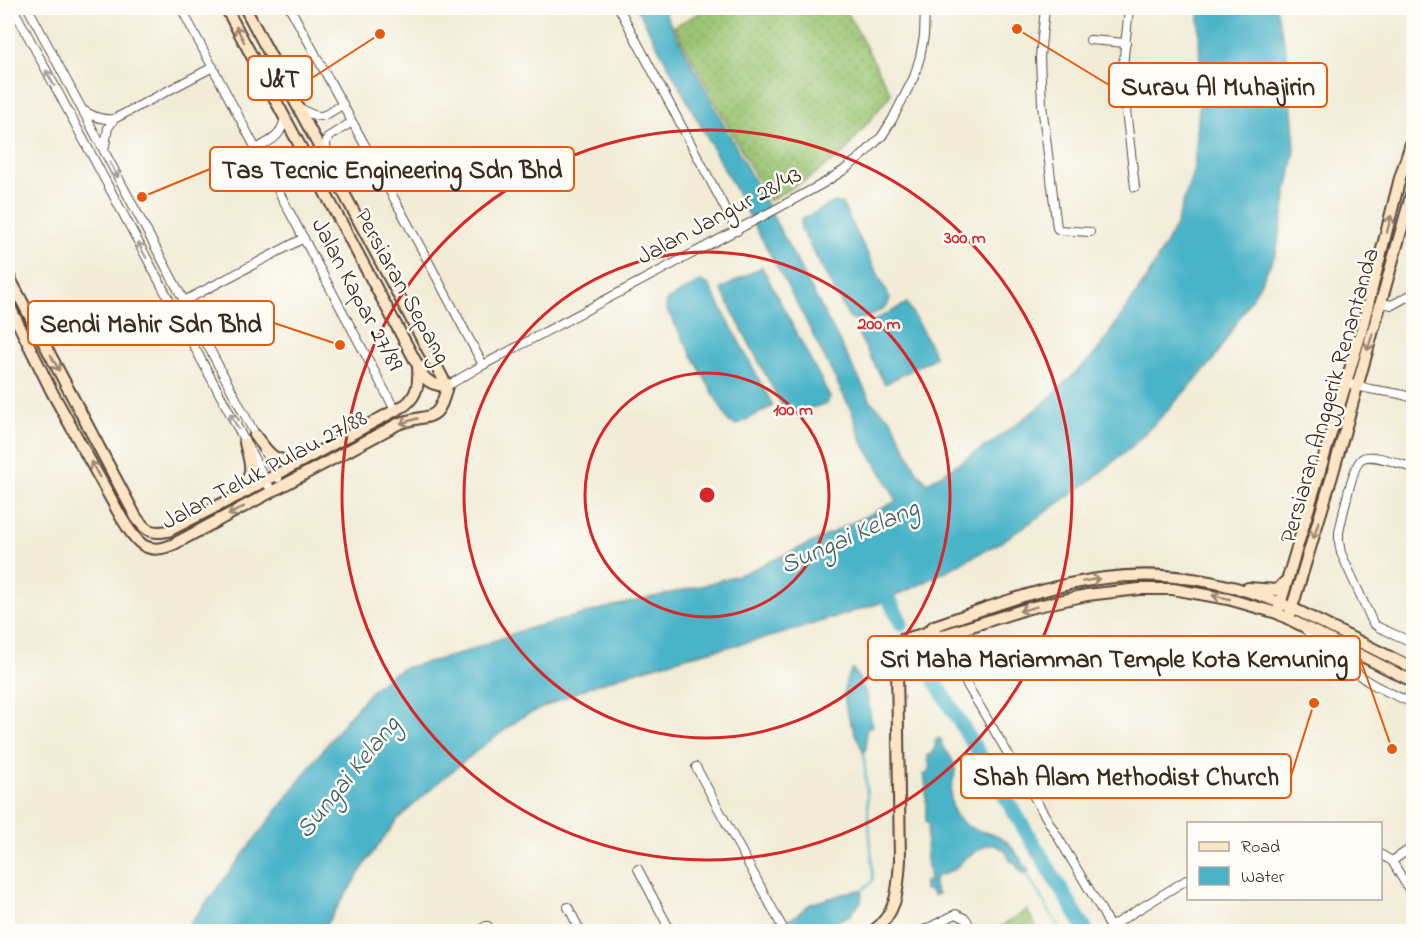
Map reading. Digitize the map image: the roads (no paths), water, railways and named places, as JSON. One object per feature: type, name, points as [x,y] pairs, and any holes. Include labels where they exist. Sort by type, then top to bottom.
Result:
[{"type":"main road","name":"Persiaran Sepang","points":[[226,8],[418,366],[428,381],[438,386],[447,386],[245,8]]},
{"type":"main road","points":[[1284,611],[1289,576],[1351,384],[1360,336],[1413,134]]},
{"type":"main road","name":"Persiaran Anggerik Renantanda","points":[[1284,611],[1300,581],[1332,476],[1351,384],[1381,303],[1413,185]]},
{"type":"main road","name":"Jalan Teluk Pulau 27/88","points":[[8,275],[131,507],[142,526],[150,531],[168,531],[266,481],[395,410],[411,400],[415,394],[419,378],[418,366]]},
{"type":"main road","points":[[381,297],[395,290]]},
{"type":"main road","name":"Jalan Teluk Pulau 27/88","points":[[8,303],[52,392],[121,517],[133,537],[140,545],[148,549],[166,548],[399,424],[411,419],[429,417],[440,409],[447,386]]},
{"type":"main road","points":[[255,435],[276,459],[300,462]]},
{"type":"main road","points":[[239,495],[250,477],[250,461],[245,443]]},
{"type":"main road","points":[[932,632],[1013,599],[1107,577],[1157,575],[1182,577],[1233,587],[1277,590],[1289,576]]},
{"type":"main road","points":[[1300,581],[1304,603],[1316,620]]},
{"type":"main road","points":[[1233,587],[1284,611],[1305,628],[1413,682]]},
{"type":"main road","points":[[872,932],[887,917],[898,887],[900,860],[897,647],[901,640],[1087,595],[1139,589],[1173,589],[1228,598],[1316,620],[1413,669]]},
{"type":"street","points":[[13,8],[272,492]]},
{"type":"street","points":[[28,8],[282,486]]},
{"type":"street","name":"Jalan Kapar 27/89","points":[[181,8],[395,410]]},
{"type":"street","points":[[290,8],[483,365]]},
{"type":"street","points":[[619,8],[737,231]]},
{"type":"street","name":"Jalan Jangur 28/43","points":[[447,386],[737,231],[844,170],[862,156],[882,136],[914,77],[924,36],[925,8]]},
{"type":"street","points":[[1045,8],[1040,69],[1042,105],[1057,228],[1090,232]]},
{"type":"street","points":[[1129,8],[1122,76],[1135,187]]},
{"type":"street","points":[[1090,40],[1125,43]]},
{"type":"street","points":[[82,110],[96,118],[114,119],[213,67]]},
{"type":"street","points":[[298,108],[320,117],[343,104]]},
{"type":"street","points":[[256,149],[279,134],[285,118]]},
{"type":"street","points":[[104,151],[108,128],[114,119]]},
{"type":"street","points":[[327,162],[328,137],[352,122]]},
{"type":"street","points":[[265,165],[288,154],[306,158]]},
{"type":"street","points":[[184,301],[304,238]]},
{"type":"street","points":[[1381,303],[1392,305],[1413,293]]},
{"type":"street","points":[[1351,384],[1413,396]]},
{"type":"street","points":[[1413,468],[1375,457],[1363,458],[1359,461],[1339,532],[1339,542],[1341,553],[1373,623],[1413,644]]},
{"type":"street","points":[[1305,628],[1313,638],[1343,653],[1362,678],[1413,704]]},
{"type":"street","points":[[932,632],[1111,929],[1187,880]]},
{"type":"street","points":[[696,767],[785,932]]},
{"type":"street","points":[[1392,861],[1413,846]]},
{"type":"street","points":[[1382,855],[1392,861],[1413,898]]},
{"type":"street","points":[[638,869],[671,932]]},
{"type":"street","points":[[568,907],[581,932]]},
{"type":"street","points":[[920,932],[956,914],[966,919],[973,932]]},
{"type":"street","points":[[476,932],[486,926],[492,932]]},
{"type":"water","name":"Sungai Kelang","points":[[637,8],[662,8],[872,403],[891,419],[917,472],[928,483],[991,443],[1042,405],[1096,353],[1147,278],[1176,225],[1194,169],[1200,96],[1199,8],[1276,8],[1288,59],[1295,149],[1276,253],[1258,288],[1212,362],[1165,413],[1131,447],[1090,481],[1001,542],[880,603],[778,635],[630,673],[589,687],[524,716],[441,780],[397,820],[369,858],[322,931],[184,932],[345,721],[374,688],[390,675],[404,668],[457,655],[520,631],[705,585],[747,572],[897,501],[862,442],[852,412],[803,315]]},
{"type":"water","points":[[835,202],[842,204],[890,298],[887,306],[864,319],[849,318],[801,229],[801,220]]},
{"type":"water","points":[[762,267],[830,397],[826,404],[791,413],[784,410],[721,289]]},
{"type":"water","points":[[701,281],[709,285],[773,406],[736,425],[729,422],[666,308],[667,300]]},
{"type":"water","points":[[907,303],[936,357],[885,384],[856,330]]},
{"type":"water","points":[[853,669],[867,696],[873,725],[866,729],[864,754],[847,712],[845,700],[844,689]]},
{"type":"water","points":[[939,738],[954,765],[951,798],[956,815],[969,827],[995,835],[1007,842],[1029,871],[1023,875],[1014,861],[1011,862],[1005,850],[995,845],[986,845],[965,858],[954,870],[938,875],[934,880],[934,887],[938,894],[934,896],[930,891],[924,889],[924,882],[929,881],[930,876],[926,848],[929,825],[926,822],[924,775],[928,772],[930,765],[928,755],[932,755],[935,741]]},
{"type":"water","points":[[862,890],[861,902],[850,915],[817,931],[744,932],[747,923],[755,926],[793,918],[810,904]]},
{"type":"waterway","points":[[879,580],[901,623]]},
{"type":"waterway","points":[[915,648],[1087,932]]},
{"type":"waterway","points":[[862,890],[872,882],[873,877],[864,754]]},
{"type":"waterway","points":[[1026,873],[1062,932]]},
{"type":"place","name":"Surau Al Muhajirin","points":[[1017,29]]},
{"type":"place","name":"J&T","points":[[380,34]]},
{"type":"place","name":"Tas Tecnic Engineering Sdn Bhd","points":[[142,197]]},
{"type":"place","name":"Sendi Mahir Sdn Bhd","points":[[340,345]]},
{"type":"place","name":"Shah Alam Methodist Church","points":[[1314,703]]},
{"type":"place","name":"Sri Maha Mariamman Temple Kota Kemuning","points":[[1392,749]]}]
